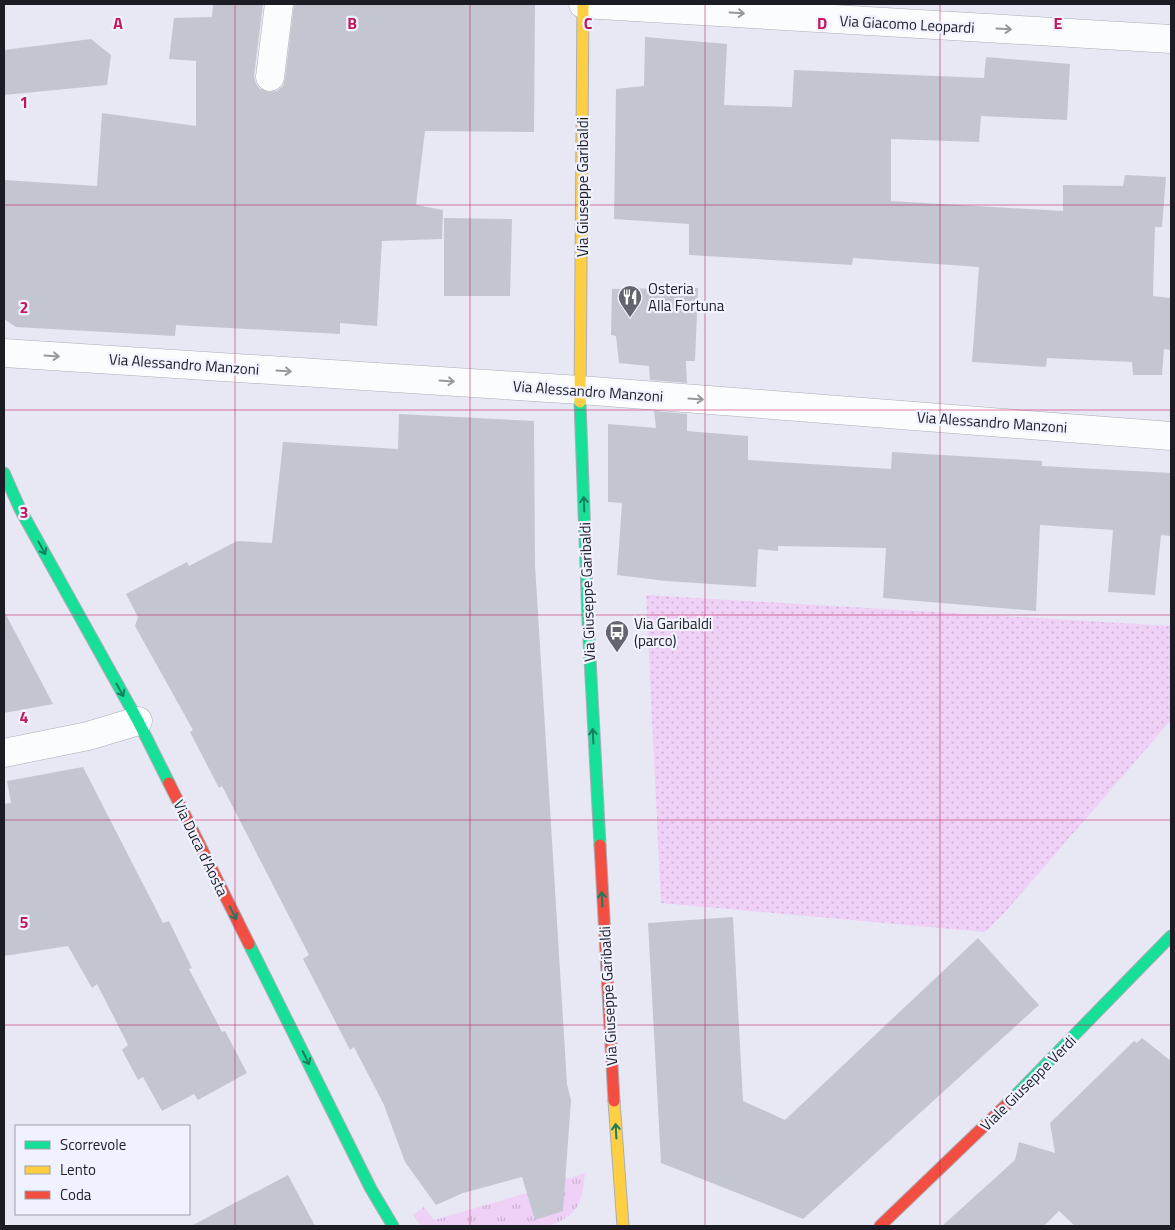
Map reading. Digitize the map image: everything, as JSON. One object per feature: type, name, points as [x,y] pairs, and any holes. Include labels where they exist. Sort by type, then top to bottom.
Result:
[{"type":"street","points":[[270,77],[279,4]]},
{"type":"street","name":"Via Giacomo Leopardi","points":[[583,4],[1171,39]]},
{"type":"street","name":"Via Giuseppe Garibaldi","points":[[583,4],[580,390],[588,621],[618,1179],[624,1226]]},
{"type":"street","name":"Via Alessandro Manzoni","points":[[4,353],[580,390],[1171,436]]},
{"type":"street","name":"Via Duca d'Aosta","points":[[4,473],[20,509],[138,721],[374,1194],[394,1226]]},
{"type":"street","points":[[4,753],[88,736],[138,721]]},
{"type":"street","name":"Viale Giuseppe Verdi","points":[[880,1226],[1004,1107],[1171,936]]},
{"type":"street","points":[[618,1179],[634,1218]]},
{"type":"street","points":[[374,1194],[385,1226]]},
{"type":"green space","points":[[646,595],[1171,626],[1171,720],[1007,910],[985,932],[661,903]]},
{"type":"green space","points":[[564,1171],[567,1179],[585,1173],[583,1192],[574,1211],[569,1216],[552,1225],[421,1226],[413,1215],[424,1207],[434,1220],[548,1187]]},
{"type":"building","points":[[213,4],[263,4],[254,76],[256,84],[260,89],[269,92],[277,91],[283,86],[285,79],[294,4],[535,4],[534,132],[425,131],[416,205],[443,210],[442,239],[382,241],[377,326],[340,323],[340,334],[176,325],[175,336],[16,327],[4,319],[4,180],[97,186],[102,113],[196,126],[196,61],[169,59],[174,18],[212,17]]},
{"type":"building","points":[[645,37],[727,44],[724,105],[792,107],[794,70],[984,78],[986,57],[1070,64],[1067,120],[981,116],[979,142],[891,139],[891,201],[1063,211],[1063,185],[1123,186],[1125,175],[1166,177],[1162,227],[1155,227],[1153,296],[1171,298],[1171,350],[1164,349],[1162,375],[1133,375],[1132,362],[1047,358],[1046,367],[972,362],[979,267],[853,258],[852,265],[689,255],[689,224],[614,219],[616,89],[644,86]]},
{"type":"building","points":[[91,39],[111,55],[107,85],[4,95],[4,50]]},
{"type":"building","points":[[444,218],[512,219],[510,296],[444,296]]},
{"type":"building","points":[[698,288],[695,361],[686,361],[687,383],[650,380],[649,366],[619,363],[616,336],[611,335],[612,289]]},
{"type":"building","points":[[654,411],[687,414],[687,431],[748,436],[748,460],[891,469],[892,452],[1042,461],[1042,466],[1171,473],[1171,536],[1161,535],[1155,595],[1108,592],[1113,530],[1040,525],[1036,611],[883,598],[886,548],[778,546],[778,551],[758,549],[756,587],[666,581],[617,575],[622,503],[608,502],[608,424],[656,428]]},
{"type":"building","points":[[399,414],[534,421],[535,565],[567,1084],[571,1100],[563,1211],[535,1220],[522,1177],[463,1193],[436,1205],[405,1162],[384,1105],[354,1047],[350,1050],[303,959],[309,955],[222,786],[219,788],[190,732],[193,730],[135,626],[138,617],[126,594],[187,562],[189,566],[237,541],[272,543],[283,442],[398,449]]},
{"type":"building","points":[[4,611],[53,704],[4,713]]},
{"type":"building","points":[[83,767],[163,923],[169,921],[192,968],[189,969],[222,1032],[225,1031],[247,1073],[198,1100],[194,1094],[162,1111],[143,1077],[138,1080],[122,1050],[128,1045],[97,984],[92,988],[68,946],[4,956],[4,804],[11,803],[7,781]]},
{"type":"building","points":[[733,917],[743,1101],[785,1120],[978,938],[1039,1005],[803,1219],[661,1163],[648,923]]},
{"type":"building","points":[[1142,1038],[1171,1061],[1171,1226],[1075,1226],[1059,1211],[1044,1226],[942,1226],[1015,1160],[1019,1142],[1055,1153],[1050,1123],[1134,1041],[1137,1043]]},
{"type":"building","points":[[288,1175],[315,1226],[191,1226]]},
{"type":"traffic: fast","points":[[580,402],[588,621],[600,845]]},
{"type":"traffic: fast","points":[[4,473],[20,509],[138,721],[169,783]]},
{"type":"traffic: fast","points":[[1006,1105],[1171,936]]},
{"type":"traffic: fast","points":[[249,944],[371,1189],[393,1226]]},
{"type":"traffic: slow","points":[[580,402],[583,4]]},
{"type":"traffic: slow","points":[[614,1101],[623,1226]]},
{"type":"traffic: jam","points":[[169,783],[249,944]]},
{"type":"traffic: jam","points":[[600,845],[614,1101]]},
{"type":"traffic: jam","points":[[880,1226],[1006,1105]]},
{"type":"place","name":"Osteria Alla Fortuna","points":[[630,318]]},
{"type":"place","name":"Via Garibaldi (parco)","points":[[617,653]]}]
